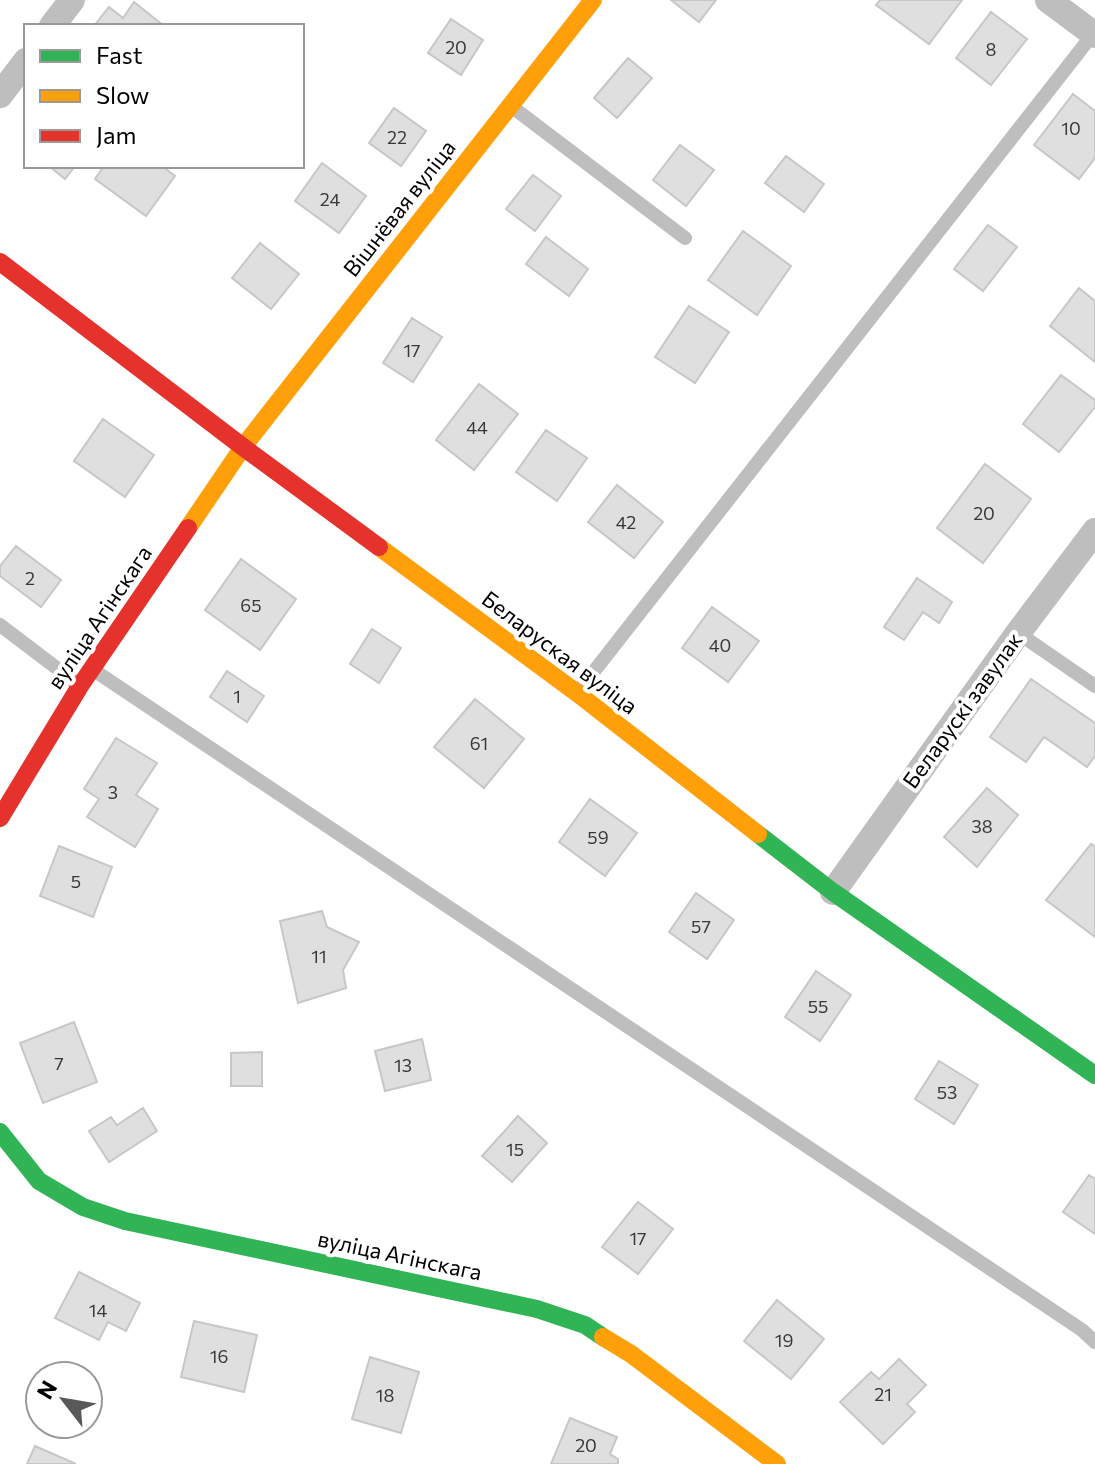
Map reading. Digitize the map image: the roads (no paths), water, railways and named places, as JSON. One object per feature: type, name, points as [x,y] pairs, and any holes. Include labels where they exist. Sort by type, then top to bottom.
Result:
[{"type":"street","points":[[54,24],[72,0]]},
{"type":"street","name":"Вішнёвая вуліца","points":[[243,447],[593,0]]},
{"type":"street","points":[[1048,0],[1094,34]]},
{"type":"street","points":[[0,95],[24,64]]},
{"type":"street","name":"Беларуская вуліца","points":[[0,262],[243,447],[577,693],[833,892],[1095,1075]]},
{"type":"street","name":"вуліца Агінскага","points":[[0,818],[80,686],[243,447]]},
{"type":"street","name":"Беларускі завулак","points":[[833,892],[1018,633],[1095,531]]},
{"type":"street","name":"вуліца Агінскага","points":[[0,1132],[39,1181],[83,1207],[125,1221],[537,1309],[585,1325],[631,1354],[777,1464]]},
{"type":"lane","points":[[577,693],[1094,34]]},
{"type":"lane","points":[[510,105],[685,238]]},
{"type":"lane","points":[[0,625],[80,686]]},
{"type":"lane","points":[[1018,633],[1095,686]]},
{"type":"lane","points":[[92,669],[1082,1330],[1095,1342]]}]
